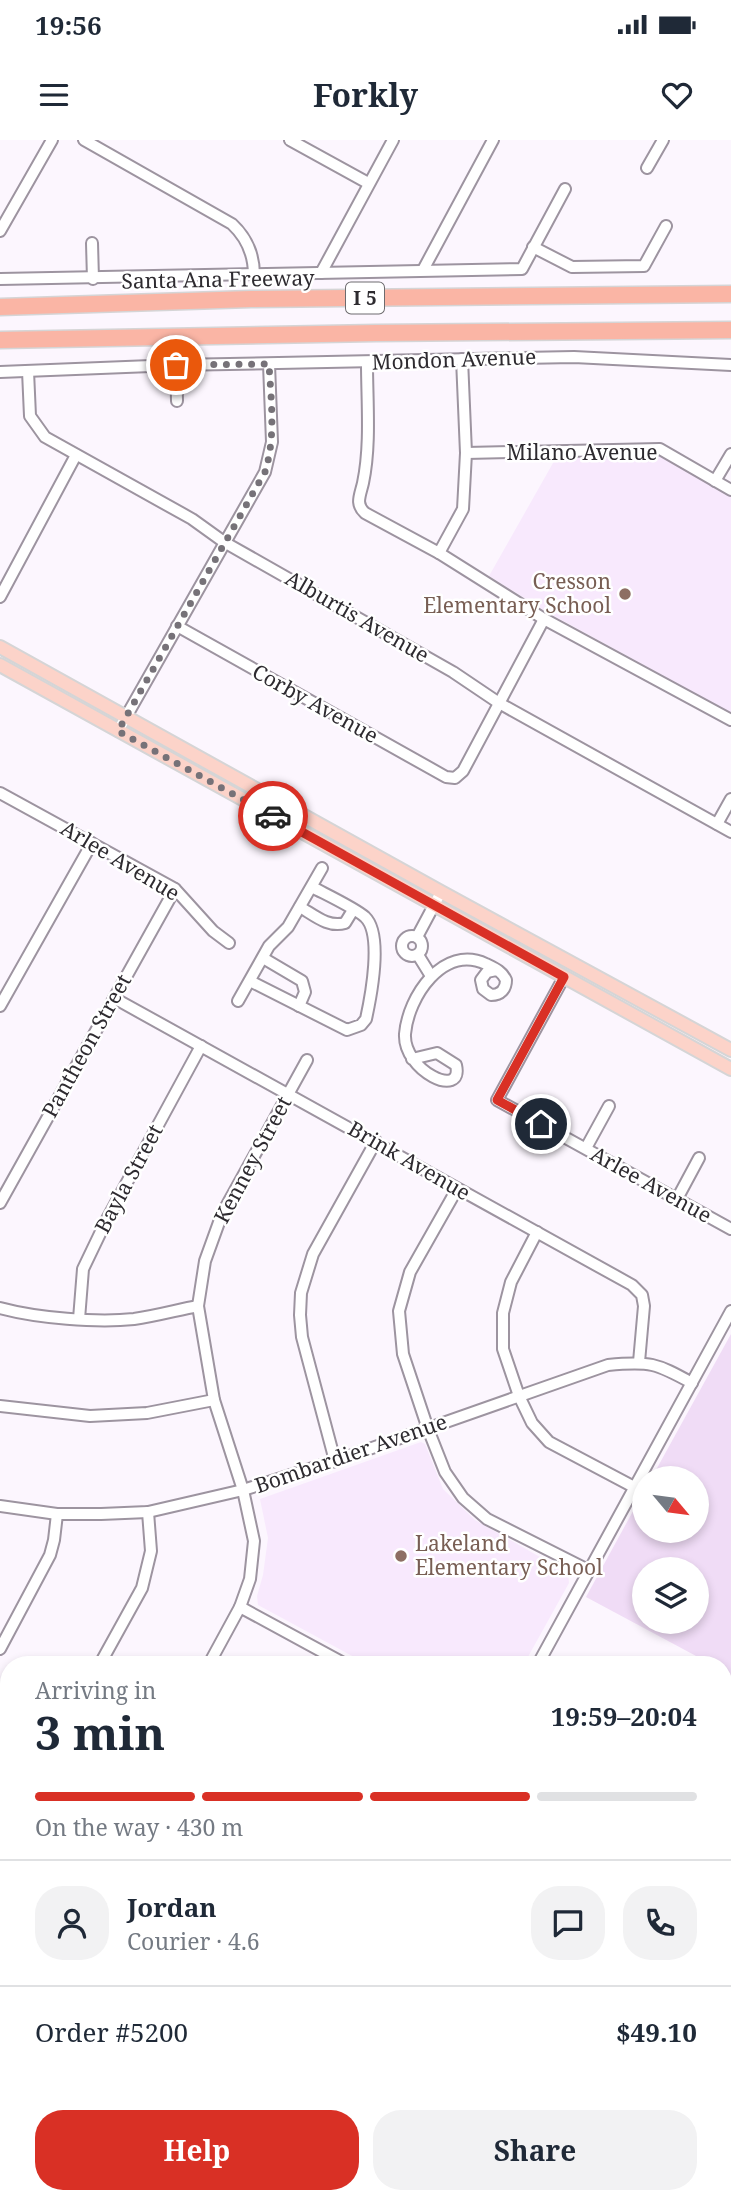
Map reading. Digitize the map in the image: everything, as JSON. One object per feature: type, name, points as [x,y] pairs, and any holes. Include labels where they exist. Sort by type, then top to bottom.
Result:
[{"type":"highway","name":"Santa Ana Freeway","points":[[0,307],[251,299],[731,294]]},
{"type":"highway","name":"I 5","points":[[0,341],[376,333],[731,330]]},
{"type":"main road","points":[[0,647],[731,1050]]},
{"type":"main road","points":[[0,665],[731,1069]]},
{"type":"street","points":[[0,231],[52,140]]},
{"type":"street","points":[[83,140],[232,224],[247,242],[254,261],[254,275]]},
{"type":"street","points":[[290,140],[368,183]]},
{"type":"street","points":[[321,273],[393,140]]},
{"type":"street","points":[[423,270],[493,140]]},
{"type":"street","points":[[647,168],[663,140]]},
{"type":"street","points":[[0,279],[522,270],[565,189]]},
{"type":"street","points":[[533,247],[572,267],[644,266],[666,226]]},
{"type":"street","points":[[92,243],[93,279]]},
{"type":"street","name":"Mondon Avenue","points":[[0,372],[176,365],[574,357],[731,365]]},
{"type":"street","points":[[439,554],[463,509],[466,453],[462,359]]},
{"type":"street","points":[[367,363],[366,468],[358,500],[359,508],[544,619],[731,720]]},
{"type":"street","points":[[118,731],[265,472],[272,442],[269,364]]},
{"type":"street","points":[[176,365],[177,401]]},
{"type":"street","name":"Alburtis Avenue","points":[[28,371],[30,416],[45,437],[192,519],[224,542],[453,672],[499,704],[731,832]]},
{"type":"street","name":"Milano Avenue","points":[[466,453],[660,449],[731,490]]},
{"type":"street","points":[[715,481],[731,454]]},
{"type":"street","points":[[0,597],[76,456]]},
{"type":"street","points":[[499,704],[544,619]]},
{"type":"street","name":"Corby Avenue","points":[[177,626],[446,777],[455,778],[463,771],[499,704]]},
{"type":"street","name":"Arlee Avenue","points":[[1,796],[175,889],[214,931],[229,943]]},
{"type":"street","points":[[717,824],[731,799]]},
{"type":"street","points":[[0,1006],[92,843]]},
{"type":"street","points":[[238,1001],[270,946],[288,927],[322,868]]},
{"type":"street","points":[[250,981],[347,1030],[361,1025],[368,1010],[376,944],[373,930],[366,917],[312,887]]},
{"type":"street","name":"Pantheon Street","points":[[0,1203],[175,889]]},
{"type":"street","points":[[417,937],[441,891]]},
{"type":"street","points":[[300,907],[331,925],[345,923],[353,910]]},
{"type":"street","points":[[410,935],[417,937],[422,942],[422,949],[418,955],[411,957],[404,953],[401,946],[403,939],[410,935]]},
{"type":"street","points":[[376,944],[401,946]]},
{"type":"street","points":[[418,955],[431,976]]},
{"type":"street","points":[[263,958],[302,981],[305,992],[299,1006]]},
{"type":"street","points":[[412,1059],[405,1046],[407,1019],[421,989],[431,976],[447,964],[464,960],[480,962],[496,970]]},
{"type":"street","name":"Arlee Avenue","points":[[564,977],[497,1100],[731,1229]]},
{"type":"street","name":"Brink Avenue","points":[[114,998],[632,1285],[642,1296],[644,1306],[639,1362]]},
{"type":"street","name":"Bayla Street","points":[[79,1319],[83,1269],[107,1219],[201,1046]]},
{"type":"street","name":"Kenney Street","points":[[213,1656],[240,1607],[250,1579],[254,1553],[253,1531],[243,1490],[214,1400],[198,1306],[205,1261],[222,1214],[307,1060]]},
{"type":"street","points":[[586,1149],[609,1106]]},
{"type":"street","points":[[335,1461],[302,1337],[301,1293],[313,1254],[376,1142]]},
{"type":"street","points":[[677,1199],[699,1158]]},
{"type":"street","points":[[457,1189],[410,1272],[399,1311],[403,1354],[428,1429],[445,1472],[463,1498],[487,1519],[588,1570]]},
{"type":"street","points":[[537,1232],[511,1282],[503,1313],[503,1349],[519,1396],[532,1423],[549,1442],[632,1487]]},
{"type":"street","points":[[0,1308],[23,1314],[79,1319],[133,1319],[198,1306]]},
{"type":"street","points":[[646,1466],[731,1311]]},
{"type":"street","name":"Bombardier Avenue","points":[[0,1506],[57,1514],[148,1512],[243,1490],[335,1461],[608,1365],[639,1362],[660,1366],[692,1382]]},
{"type":"street","points":[[0,1406],[90,1416],[147,1413],[214,1400]]},
{"type":"street","points":[[542,1656],[632,1492]]},
{"type":"street","points":[[104,1656],[142,1588],[151,1551],[148,1512]]},
{"type":"street","points":[[0,1649],[50,1555],[57,1514]]},
{"type":"street","points":[[240,1607],[329,1656]]},
{"type":"shaded area","name":"Cresson Elementary School","points":[[656,454],[731,496],[731,713],[547,612],[489,576],[557,456]]},
{"type":"shaded area","points":[[731,1334],[731,1656],[696,1656],[655,1634],[709,1634],[709,1557],[632,1557],[632,1622],[586,1597],[632,1513],[632,1544],[709,1544],[709,1466],[658,1466]]},
{"type":"shaded area","name":"Lakeland Elementary School","points":[[421,1442],[425,1444],[443,1489],[475,1520],[568,1573],[569,1583],[528,1656],[352,1656],[258,1605],[257,1596],[268,1538],[260,1499]]},
{"type":"way so far","points":[[176,365],[269,364],[272,442],[270,457],[265,472],[118,731],[273,816]]},
{"type":"place","name":"Cresson Elementary School","points":[[625,594]]},
{"type":"place","name":"Lakeland Elementary School","points":[[401,1556]]},
{"type":"route","points":[[273,816],[564,977],[497,1100],[541,1124]]}]
